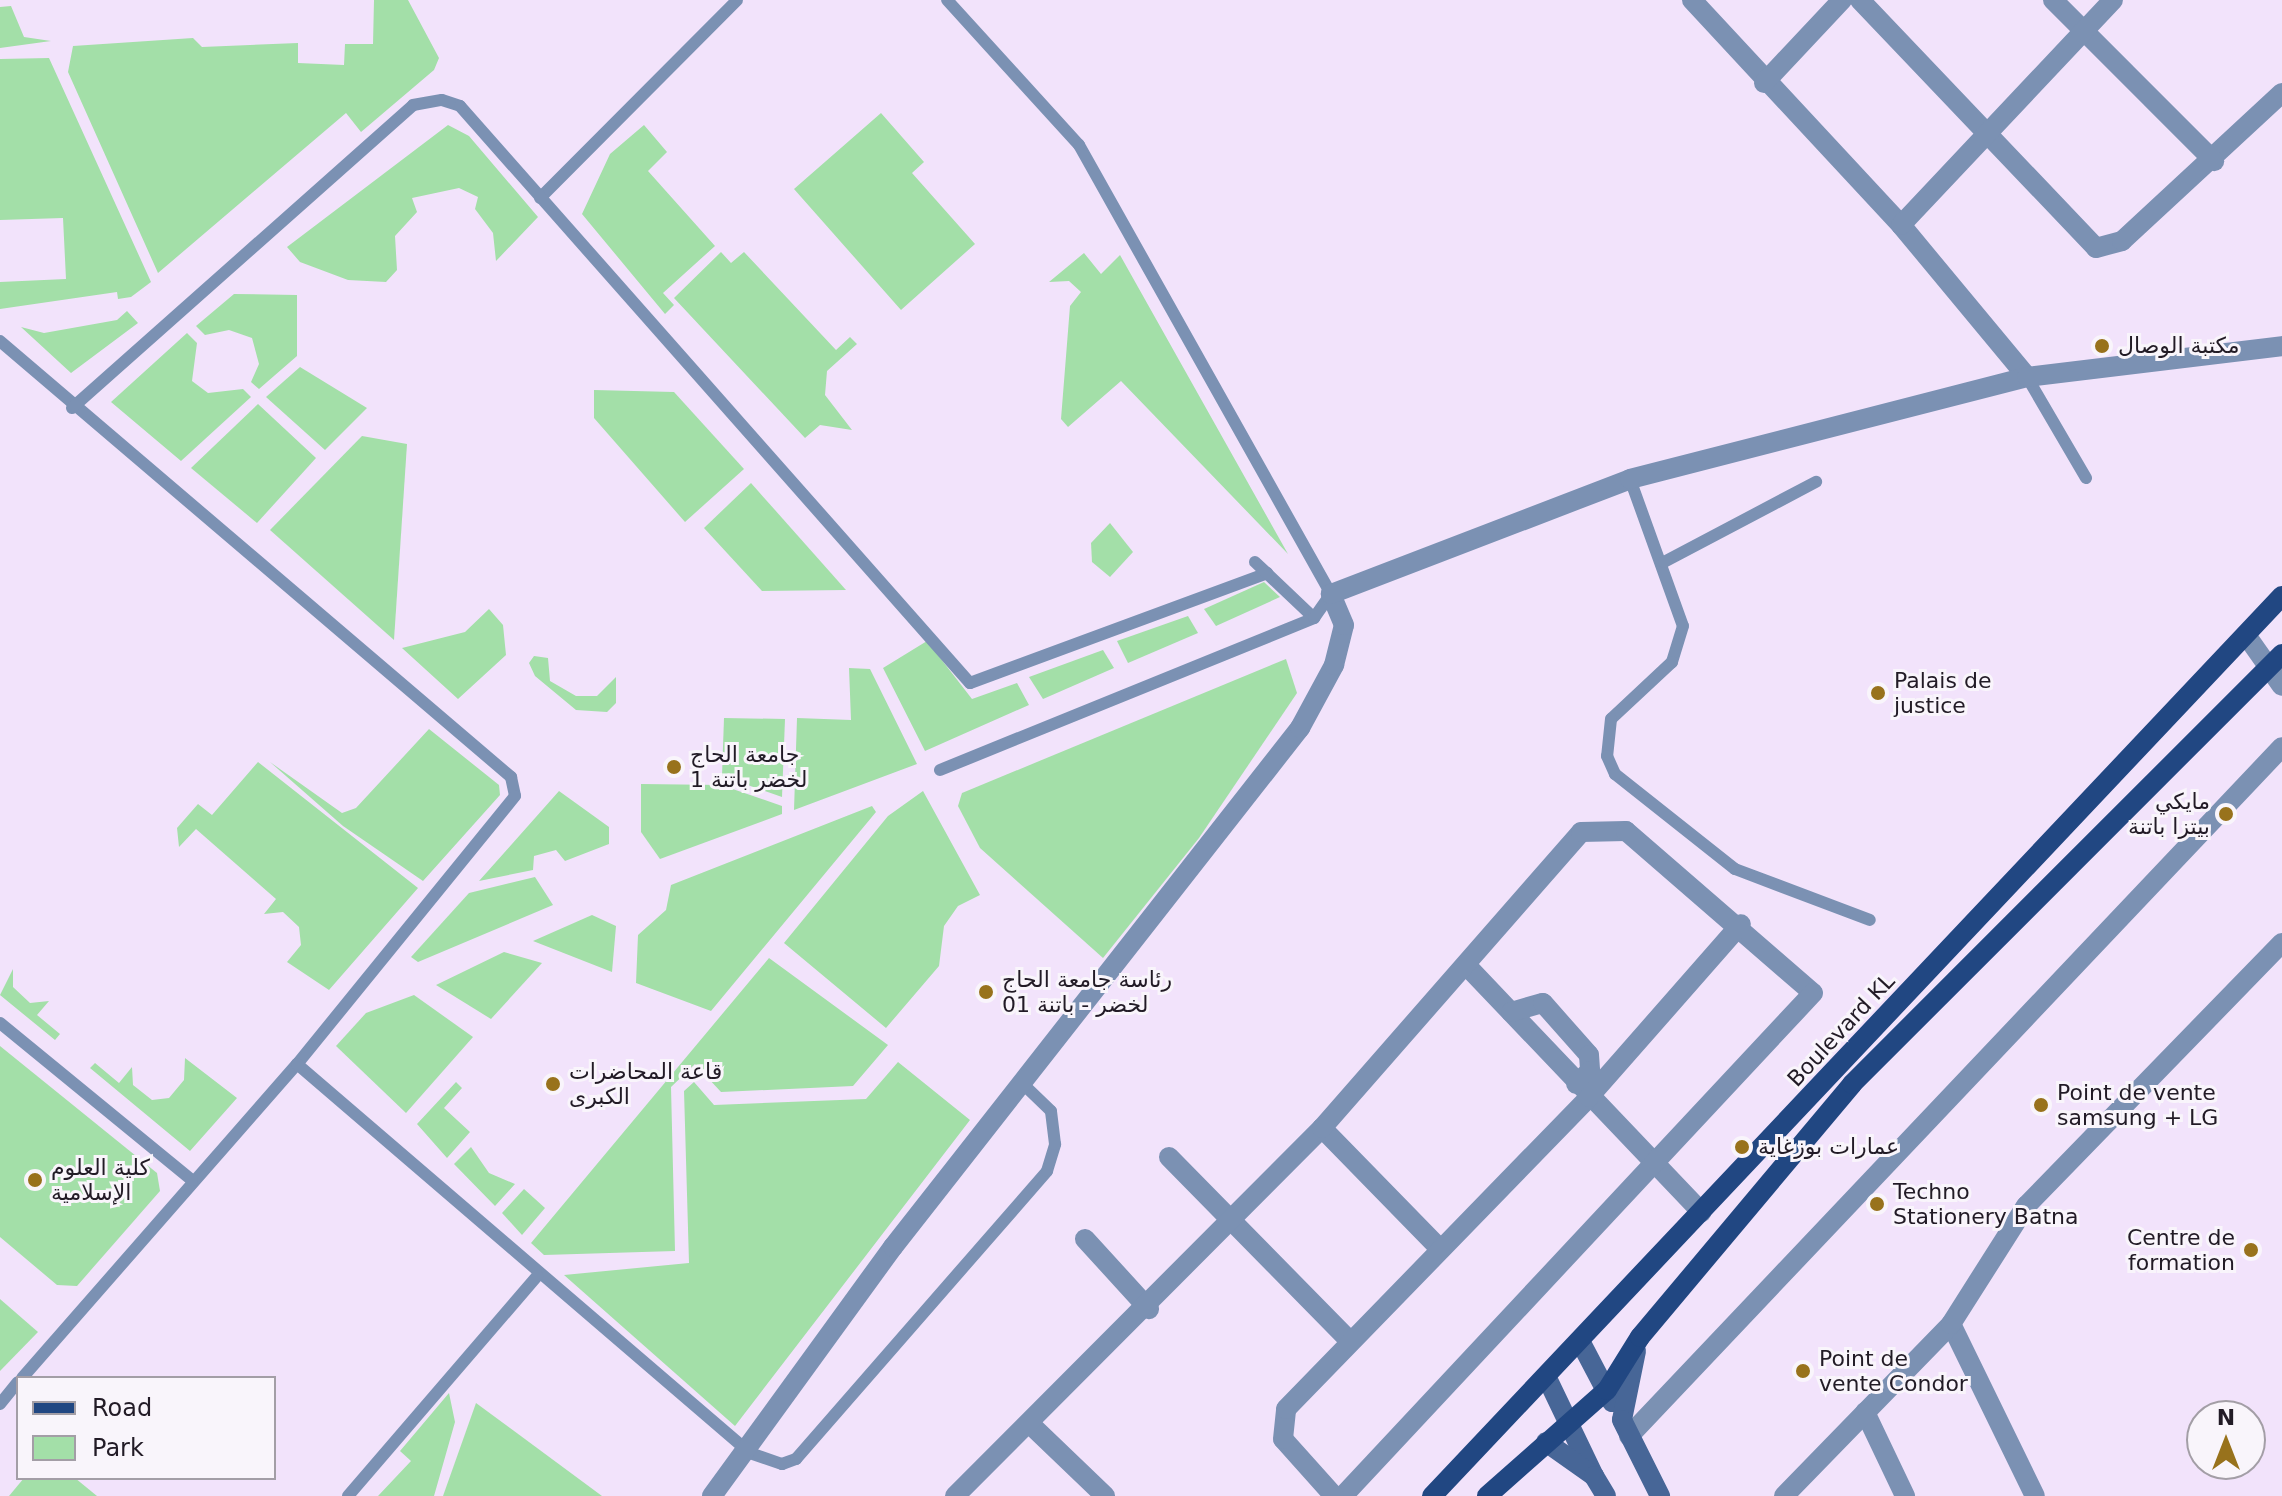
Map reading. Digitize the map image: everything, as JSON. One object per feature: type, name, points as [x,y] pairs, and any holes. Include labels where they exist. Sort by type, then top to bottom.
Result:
[{"type":"main road","name":"Boulevard KL","points":[[1432,1496],[2282,596]]},
{"type":"main road","name":"Boulevard KL","points":[[1487,1496],[1607,1390],[1640,1337],[1852,1084],[2276,660]]},
{"type":"main road","points":[[1625,1428],[1640,1337]]},
{"type":"main road","points":[[1580,1341],[1660,1496]]},
{"type":"main road","points":[[1546,1376],[1606,1496]]},
{"type":"main road","points":[[1546,1442],[1594,1476]]},
{"type":"street","points":[[1692,0],[1764,83],[1901,225],[2027,377]]},
{"type":"street","points":[[1860,0],[1981,134],[2096,248],[2122,241],[2214,161],[2282,93]]},
{"type":"street","points":[[2053,0],[2214,161]]},
{"type":"street","points":[[1901,225],[1981,134],[2113,0]]},
{"type":"street","points":[[1764,83],[1834,3]]},
{"type":"street","points":[[712,1496],[750,1453],[893,1247],[1300,728],[1334,665],[1344,625],[1331,594],[1630,479],[2027,377],[2282,346]]},
{"type":"street","points":[[2246,635],[2276,660],[2282,686]]},
{"type":"street","points":[[1625,1428],[2282,747]]},
{"type":"street","points":[[955,1496],[1149,1309],[1232,1224],[1467,966],[1581,832],[1595,828],[1626,831],[1741,924],[1813,993],[1343,1496]]},
{"type":"street","points":[[1334,1496],[1283,1439],[1286,1409],[1741,924]]},
{"type":"street","points":[[1784,1496],[1951,1324],[2026,1206],[2282,943]]},
{"type":"street","points":[[1467,966],[1651,1166],[1701,1212]]},
{"type":"street","points":[[1511,1012],[1543,1003],[1589,1055],[1590,1071],[1583,1090]]},
{"type":"street","points":[[1322,1128],[1438,1247]]},
{"type":"street","points":[[1169,1157],[1350,1341]]},
{"type":"street","points":[[1085,1239],[1149,1309]]},
{"type":"street","points":[[1951,1324],[2035,1496]]},
{"type":"street","points":[[1865,1412],[1905,1496]]},
{"type":"street","points":[[1030,1424],[1105,1496]]},
{"type":"lane","points":[[540,198],[737,0]]},
{"type":"lane","points":[[940,770],[1314,618],[1331,594],[1079,145],[947,0]]},
{"type":"lane","points":[[72,408],[413,105],[426,99],[460,106],[970,683],[1267,573]]},
{"type":"lane","points":[[0,341],[72,408],[515,787],[513,804],[297,1064],[192,1180],[23,1376]]},
{"type":"lane","points":[[2027,377],[2086,478]]},
{"type":"lane","points":[[1630,479],[1664,562],[1681,641],[1672,662],[1611,719],[1607,756],[1615,774],[1735,869],[1870,920]]},
{"type":"lane","points":[[1664,562],[1816,482]]},
{"type":"lane","points":[[1255,562],[1314,618]]},
{"type":"lane","points":[[0,1023],[192,1180]]},
{"type":"lane","points":[[297,1064],[537,1276],[750,1453],[769,1463],[796,1459],[1047,1171],[1055,1144],[1051,1111],[1022,1083]]},
{"type":"lane","points":[[348,1496],[537,1276]]},
{"type":"lane","points":[[0,1404],[16,1385]]},
{"type":"green space","points":[[374,0],[408,0],[439,58],[434,70],[361,132],[346,113],[158,273],[68,72],[73,46],[193,38],[202,47],[298,43],[298,63],[344,65],[345,44],[373,44]]},
{"type":"green space","points":[[11,6],[24,37],[51,41],[0,48],[0,7]]},
{"type":"green space","points":[[49,58],[151,282],[131,297],[118,299],[117,292],[0,309],[0,282],[66,279],[63,218],[0,220],[0,59]]},
{"type":"green space","points":[[881,113],[924,162],[912,173],[975,244],[901,310],[794,189]]},
{"type":"green space","points":[[448,125],[469,136],[538,217],[496,261],[493,233],[475,209],[478,197],[459,188],[412,198],[417,212],[395,236],[397,270],[386,282],[348,280],[300,262],[287,247]]},
{"type":"green space","points":[[644,125],[667,152],[648,171],[715,246],[663,293],[674,305],[665,314],[582,214],[610,154]]},
{"type":"green space","points":[[721,252],[731,263],[744,252],[836,350],[850,337],[857,344],[827,371],[825,395],[852,430],[820,425],[805,438],[674,298]]},
{"type":"green space","points":[[1084,253],[1101,274],[1120,255],[1288,554],[1121,381],[1068,427],[1061,419],[1070,306],[1081,292],[1069,281],[1049,282]]},
{"type":"green space","points":[[234,294],[297,295],[297,356],[259,389],[251,382],[259,364],[252,338],[229,330],[205,335],[196,326]]},
{"type":"green space","points":[[127,311],[138,323],[71,373],[21,327],[44,333],[117,320]]},
{"type":"green space","points":[[187,333],[197,343],[192,381],[208,393],[243,389],[251,397],[181,461],[111,402]]},
{"type":"green space","points":[[300,367],[367,408],[325,450],[266,397]]},
{"type":"green space","points":[[594,390],[674,392],[744,469],[685,522],[594,418]]},
{"type":"green space","points":[[258,404],[316,458],[257,523],[191,468]]},
{"type":"green space","points":[[362,436],[407,444],[394,640],[270,530]]},
{"type":"green space","points":[[751,483],[846,590],[762,591],[704,528]]},
{"type":"green space","points":[[1110,523],[1133,552],[1110,577],[1092,562],[1091,543]]},
{"type":"green space","points":[[1264,582],[1280,597],[1216,626],[1204,609]]},
{"type":"green space","points":[[489,609],[503,625],[506,655],[458,699],[402,648],[465,632]]},
{"type":"green space","points":[[1188,616],[1198,633],[1128,663],[1117,641]]},
{"type":"green space","points":[[927,641],[972,699],[1017,683],[1029,705],[925,751],[883,668]]},
{"type":"green space","points":[[1103,650],[1114,668],[1043,699],[1029,677]]},
{"type":"green space","points":[[534,656],[548,658],[550,681],[576,696],[597,696],[616,677],[616,703],[607,712],[576,710],[535,676],[529,663]]},
{"type":"green space","points":[[1286,659],[1297,693],[1199,838],[1103,958],[980,848],[958,806],[962,793]]},
{"type":"green space","points":[[849,668],[870,669],[917,764],[794,810],[797,718],[851,720]]},
{"type":"green space","points":[[724,718],[785,719],[782,797],[722,776]]},
{"type":"green space","points":[[429,729],[499,785],[500,795],[423,881],[343,826],[270,762],[342,813],[356,808]]},
{"type":"green space","points":[[258,762],[418,888],[329,990],[287,962],[301,945],[299,927],[283,912],[264,914],[276,899],[196,829],[179,847],[177,828],[198,804],[212,815]]},
{"type":"green space","points":[[641,784],[721,785],[782,806],[782,814],[660,859],[641,832]]},
{"type":"green space","points":[[559,791],[609,827],[609,844],[565,861],[556,850],[534,856],[533,870],[479,881]]},
{"type":"green space","points":[[923,791],[980,895],[958,906],[944,926],[939,966],[886,1028],[784,943],[888,816]]},
{"type":"green space","points":[[872,806],[876,812],[711,1011],[636,983],[638,935],[666,910],[671,885]]},
{"type":"green space","points":[[535,877],[553,905],[418,962],[411,957],[469,893]]},
{"type":"green space","points":[[592,915],[616,926],[612,972],[533,941]]},
{"type":"green space","points":[[504,952],[542,963],[491,1019],[436,985]]},
{"type":"green space","points":[[769,958],[888,1045],[853,1086],[721,1092],[695,1064],[671,1087],[675,1251],[544,1255],[531,1243]]},
{"type":"green space","points":[[13,969],[13,987],[30,1003],[49,1001],[37,1015],[60,1034],[55,1040],[0,995]]},
{"type":"green space","points":[[414,995],[473,1037],[406,1113],[336,1046],[366,1013]]},
{"type":"green space","points":[[0,1046],[157,1173],[160,1191],[77,1286],[57,1285],[0,1237]]},
{"type":"green space","points":[[185,1058],[237,1098],[190,1151],[90,1068],[95,1063],[119,1083],[132,1067],[133,1085],[152,1100],[169,1098],[184,1080]]},
{"type":"green space","points":[[898,1062],[970,1120],[735,1426],[564,1275],[689,1263],[684,1091],[694,1082],[714,1105],[866,1099]]},
{"type":"green space","points":[[456,1082],[462,1088],[444,1108],[470,1132],[447,1158],[417,1124]]},
{"type":"green space","points":[[471,1147],[489,1173],[515,1184],[495,1206],[454,1164]]},
{"type":"green space","points":[[524,1189],[545,1208],[522,1235],[502,1213]]},
{"type":"green space","points":[[0,1299],[38,1332],[0,1371]]},
{"type":"green space","points":[[449,1393],[455,1422],[434,1496],[378,1496],[411,1461],[400,1451]]},
{"type":"green space","points":[[476,1403],[602,1496],[443,1496]]},
{"type":"green space","points":[[22,1480],[77,1480],[97,1496],[9,1496]]},
{"type":"place","name":"مكتبة الوصال","points":[[2102,346]]},
{"type":"place","name":"Palais de justice","points":[[1878,693]]},
{"type":"place","name":"جامعة الحاج لخضر باتنة 1","points":[[674,767]]},
{"type":"place","name":"مايكي بيتزا باتنة","points":[[2226,814]]},
{"type":"place","name":"رئاسة جامعة الحاج لخضر - باتنة 01","points":[[986,992]]},
{"type":"place","name":"قاعة المحاضرات الكبرى","points":[[553,1084]]},
{"type":"place","name":"Point de vente samsung + LG","points":[[2041,1105]]},
{"type":"place","name":"عمارات بوزغاية","points":[[1742,1147]]},
{"type":"place","name":"كلية العلوم الإسلامية","points":[[35,1180]]},
{"type":"place","name":"Techno Stationery Batna","points":[[1877,1204]]},
{"type":"place","name":"Centre de formation","points":[[2251,1250]]},
{"type":"place","name":"Point de vente Condor","points":[[1803,1371]]}]
